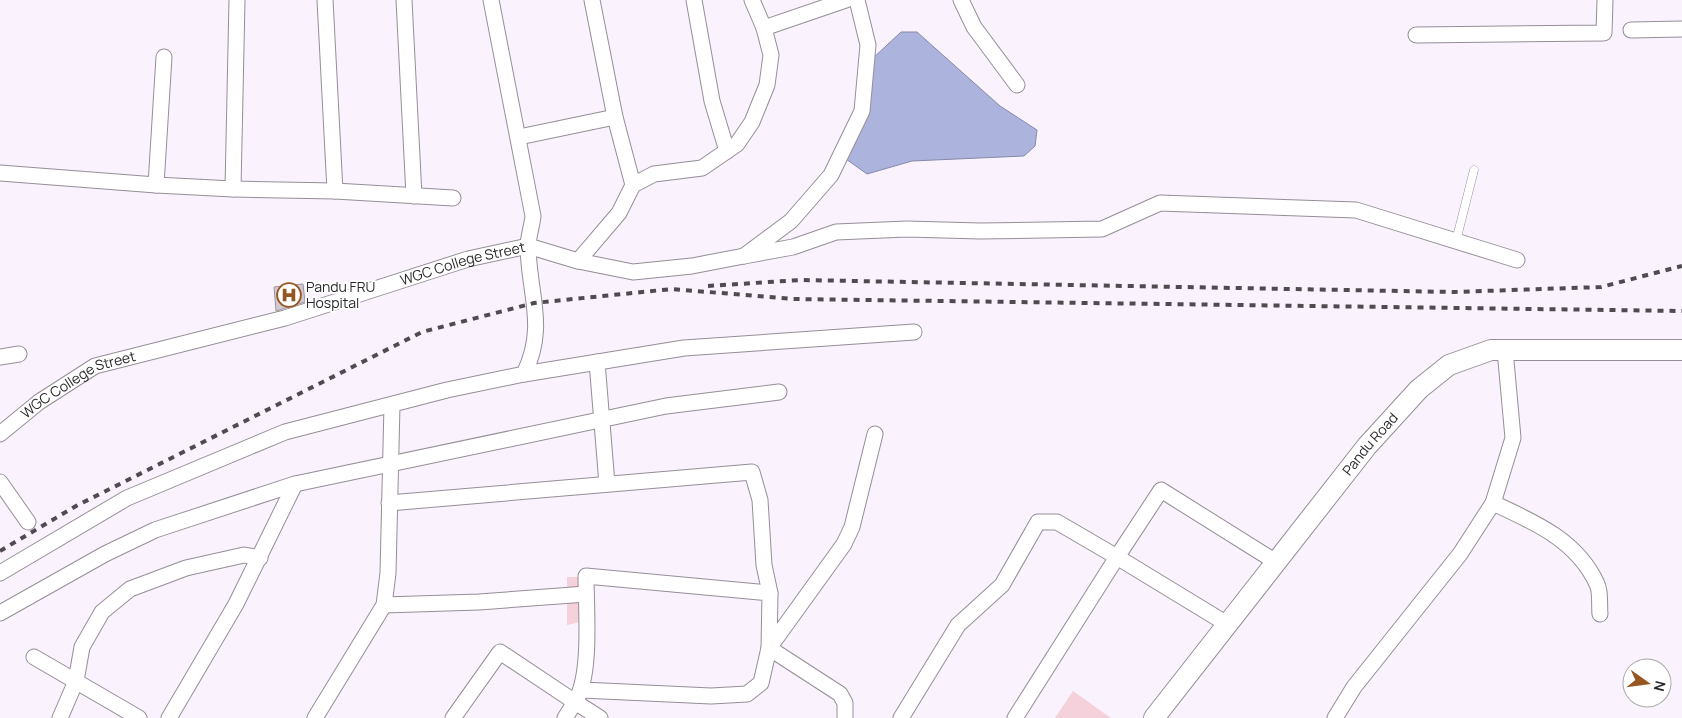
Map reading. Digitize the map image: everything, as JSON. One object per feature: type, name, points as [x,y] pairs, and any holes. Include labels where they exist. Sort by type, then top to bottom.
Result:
[{"type":"street","points":[[233,189],[237,0]]},
{"type":"street","points":[[325,0],[335,191]]},
{"type":"street","points":[[404,0],[414,196]]},
{"type":"street","name":"WGC College Street","points":[[0,434],[39,402],[95,366],[285,318],[468,259],[528,246],[533,216],[491,0]]},
{"type":"street","points":[[592,0],[615,117],[633,185]]},
{"type":"street","points":[[694,0],[712,101],[727,151]]},
{"type":"street","points":[[578,261],[619,213],[633,185],[654,174],[702,168],[737,144],[752,122],[767,85],[770,55],[764,28],[752,0]]},
{"type":"street","points":[[764,28],[846,0]]},
{"type":"street","points":[[744,256],[791,221],[831,175],[862,111],[868,45],[857,0]]},
{"type":"street","points":[[961,0],[974,27],[1017,85]]},
{"type":"street","points":[[1416,35],[1604,33],[1605,0]]},
{"type":"street","points":[[1631,30],[1682,29]]},
{"type":"street","points":[[156,185],[164,57]]},
{"type":"street","points":[[519,137],[615,117]]},
{"type":"street","points":[[0,173],[156,185],[335,191],[453,198]]},
{"type":"street","points":[[524,374],[534,355],[537,333],[528,246],[578,261],[633,272],[692,266],[793,247],[836,232],[907,229],[980,231],[1102,229],[1160,203],[1356,210],[1517,260]]},
{"type":"street","points":[[0,573],[127,498],[285,432],[392,404],[524,374],[684,348],[914,332]]},
{"type":"street","name":"Pandu Road","points":[[1154,718],[1367,446],[1418,388],[1449,365],[1492,350],[1682,350]]},
{"type":"street","points":[[1335,718],[1354,687],[1460,554],[1493,503],[1513,438],[1505,350]]},
{"type":"street","points":[[0,357],[19,354]]},
{"type":"street","points":[[597,362],[607,484]]},
{"type":"street","points":[[0,613],[105,554],[155,530],[295,484],[666,406],[779,392]]},
{"type":"street","points":[[315,718],[384,605],[388,573],[392,404]]},
{"type":"street","points":[[769,648],[844,544],[852,527],[875,434]]},
{"type":"street","points":[[389,503],[752,472],[760,500],[764,565],[770,593],[769,648],[761,683],[747,694],[711,696],[579,696]]},
{"type":"street","points":[[0,482],[28,522]]},
{"type":"street","points":[[169,718],[260,558],[295,484]]},
{"type":"street","points":[[1015,718],[1161,490],[1276,562]]},
{"type":"street","points":[[1493,503],[1527,519],[1563,540],[1581,558],[1598,585],[1600,614]]},
{"type":"street","points":[[901,718],[958,625],[1002,585],[1038,522],[1057,522],[1227,624]]},
{"type":"street","points":[[60,718],[76,681],[82,647],[102,612],[130,589],[186,568],[244,555],[260,558]]},
{"type":"street","points":[[565,718],[579,696],[587,620],[586,576],[770,593]]},
{"type":"street","points":[[384,605],[480,602],[586,594]]},
{"type":"street","points":[[769,648],[840,694],[845,703],[845,718]]},
{"type":"street","points":[[453,718],[500,652],[579,696],[600,718]]},
{"type":"street","points":[[34,657],[139,718]]},
{"type":"lane","points":[[1456,241],[1474,170]]},
{"type":"shaded area","points":[[567,577],[585,577],[585,621],[567,625]]},
{"type":"shaded area","points":[[1073,691],[1111,718],[1055,718]]},
{"type":"water","points":[[901,32],[917,32],[1000,106],[1037,130],[1035,146],[1024,156],[912,161],[867,174],[846,159],[871,60]]},
{"type":"building","points":[[303,284],[305,302],[276,311],[274,287]]},
{"type":"railway","points":[[708,286],[800,280],[1454,292],[1601,287],[1682,266]]},
{"type":"railway","points":[[0,551],[76,506],[422,332],[534,303],[672,289],[793,299],[1682,311]]},
{"type":"place","name":"Pandu FRU Hospital","points":[[289,295]]}]
